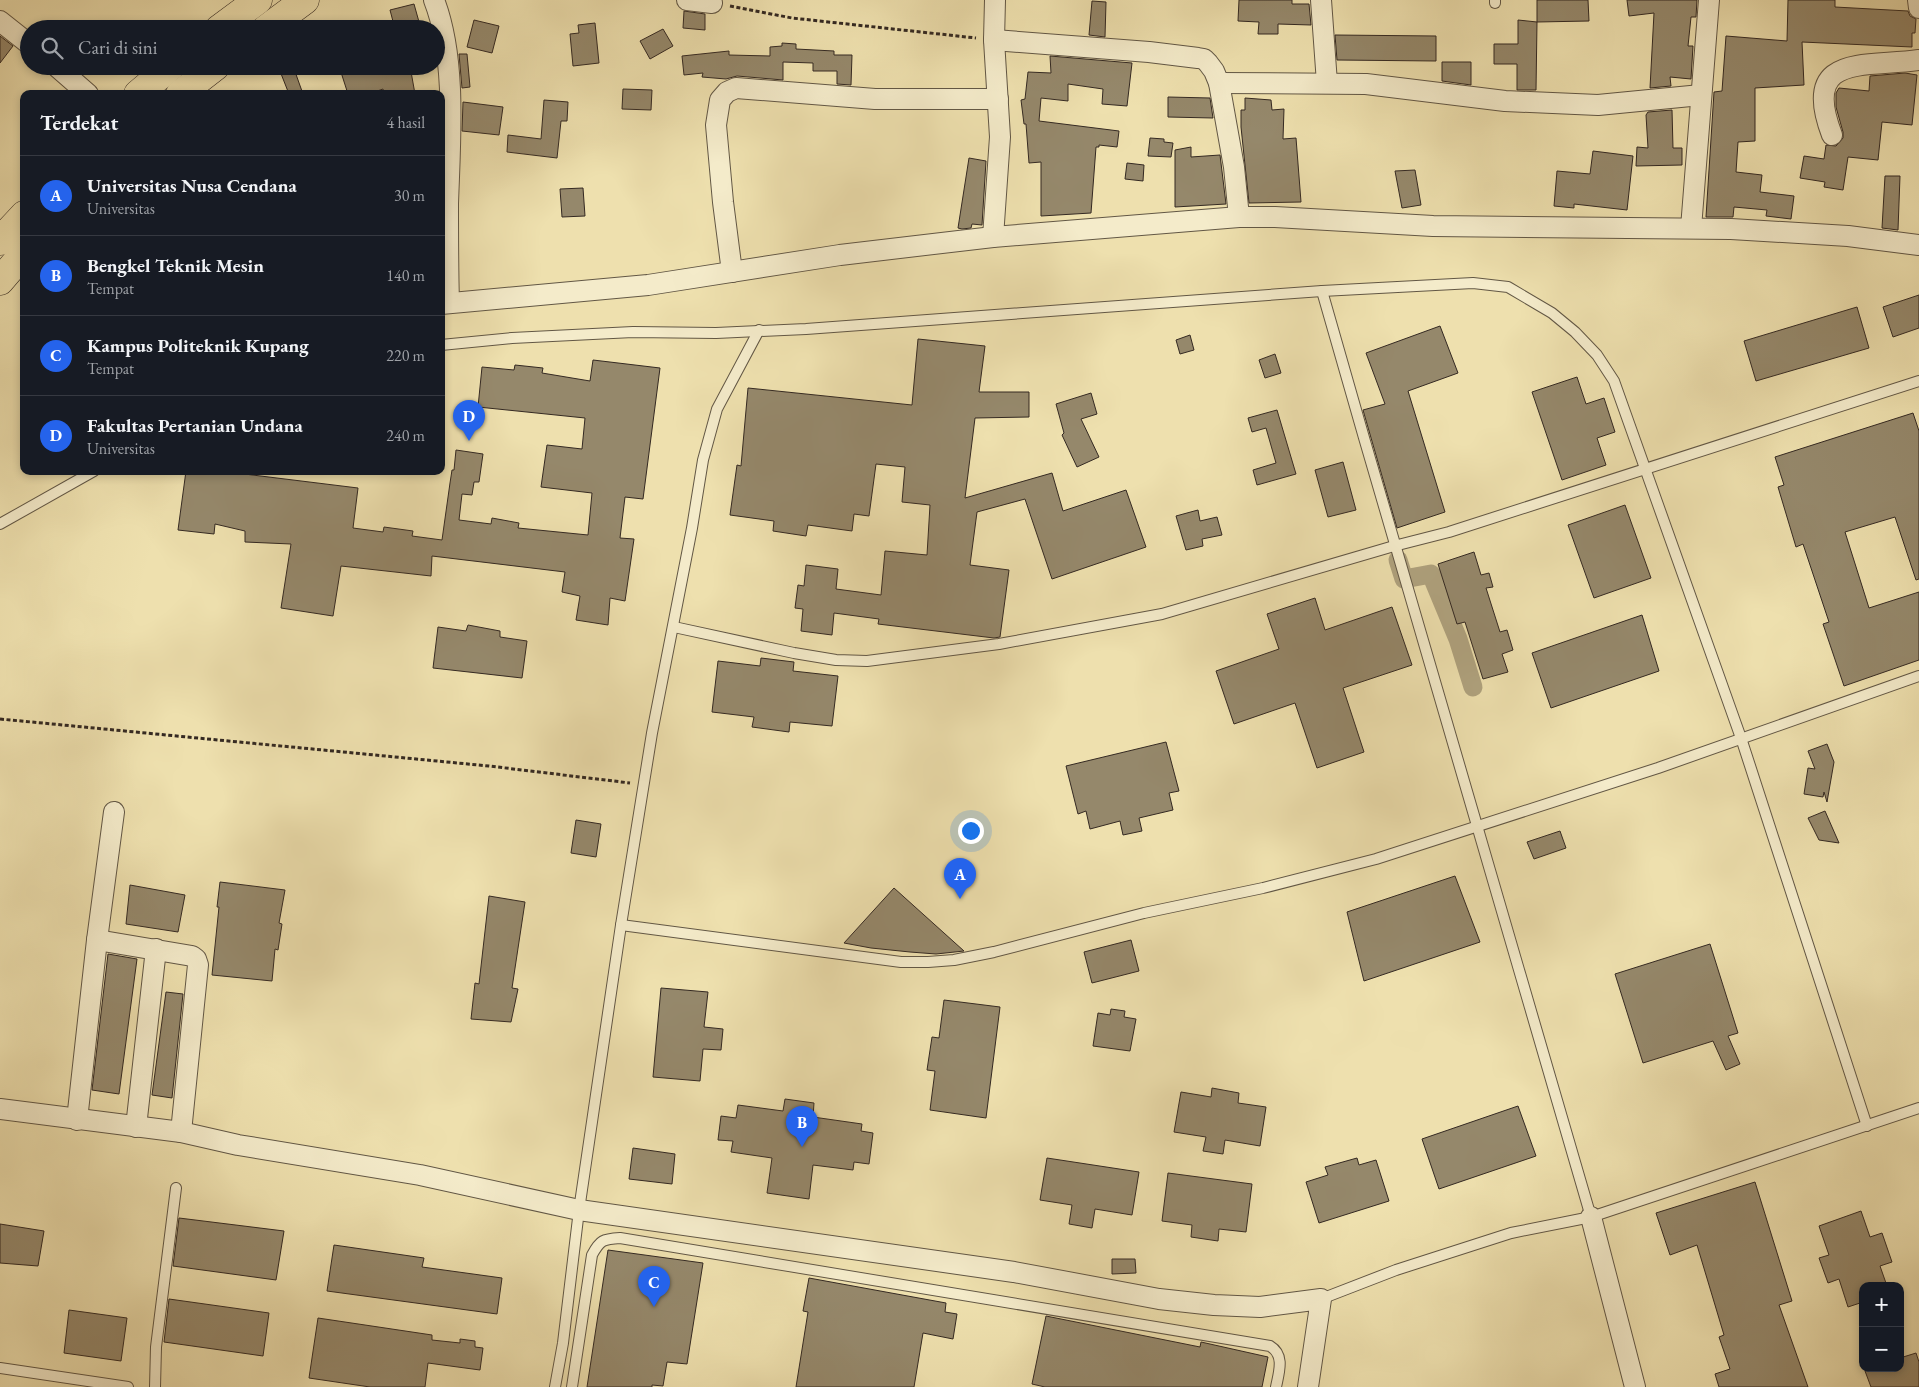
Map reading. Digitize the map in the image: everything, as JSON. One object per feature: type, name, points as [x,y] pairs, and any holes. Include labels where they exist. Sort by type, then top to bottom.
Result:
[{"type":"highway","points":[[226,16],[258,0]]},
{"type":"highway","points":[[278,20],[305,0]]},
{"type":"highway","points":[[143,90],[160,75]]},
{"type":"highway","points":[[185,90],[204,75]]},
{"type":"highway","points":[[0,240],[20,219]]},
{"type":"highway","points":[[0,280],[20,258]]},
{"type":"street","points":[[434,0],[440,20]]},
{"type":"street","points":[[687,0],[712,3]]},
{"type":"street","points":[[992,237],[1000,137],[994,40],[995,0]]},
{"type":"street","points":[[1321,0],[1327,83]]},
{"type":"street","points":[[1691,228],[1709,0]]},
{"type":"street","points":[[1918,0],[1919,8]]},
{"type":"street","points":[[0,21],[20,37]]},
{"type":"street","points":[[994,40],[1149,52],[1204,59],[1214,70],[1219,83],[1234,168],[1239,217]]},
{"type":"street","points":[[445,46],[451,119],[445,304],[648,285],[840,255],[992,237],[1239,217],[1275,217],[1434,226],[1691,228],[1848,236],[1919,245]]},
{"type":"street","points":[[1832,135],[1824,114],[1824,95],[1829,79],[1835,72],[1859,64],[1919,60]]},
{"type":"street","points":[[66,75],[83,90]]},
{"type":"street","points":[[1219,83],[1374,85],[1505,101],[1598,105],[1701,95]]},
{"type":"street","points":[[732,272],[716,125],[720,100],[727,92],[736,88],[875,99],[998,99]]},
{"type":"street","points":[[77,1120],[97,940],[114,812]]},
{"type":"street","points":[[97,940],[156,949],[192,956],[196,959],[198,965],[181,1132]]},
{"type":"street","points":[[136,1127],[156,949]]},
{"type":"street","points":[[0,1109],[181,1132],[238,1145],[420,1175],[579,1210],[1014,1272],[1168,1300],[1260,1307],[1321,1300],[1308,1387]]},
{"type":"street","points":[[1591,1217],[1635,1387]]},
{"type":"lane","points":[[445,344],[512,338],[633,332],[716,333],[806,329],[1322,291],[1474,283],[1508,287],[1529,298],[1552,313],[1575,332],[1601,361],[1614,381],[1741,738],[1867,1126]]},
{"type":"lane","points":[[1322,291],[1394,546],[1478,825],[1591,1217]]},
{"type":"lane","points":[[555,1387],[563,1343],[579,1210],[621,925],[644,785],[703,460],[717,409],[759,330]]},
{"type":"lane","points":[[674,627],[802,655],[836,660],[867,661],[999,644],[1162,614],[1394,546],[1449,532],[1919,380]]},
{"type":"lane","points":[[0,524],[87,475]]},
{"type":"lane","points":[[621,925],[901,962],[954,960],[994,952],[1144,913],[1211,900],[1320,874],[1376,859],[1658,768],[1919,676]]},
{"type":"lane","points":[[1321,1300],[1396,1270],[1511,1233],[1591,1217],[1919,1108]]},
{"type":"lane","points":[[155,1387],[156,1347],[176,1188]]},
{"type":"lane","points":[[572,1387],[592,1255],[597,1244],[605,1239],[620,1238],[1270,1346],[1279,1355],[1280,1365],[1276,1387]]},
{"type":"lane","points":[[0,1368],[128,1387]]},
{"type":"path","points":[[712,3],[792,18],[994,40]]},
{"type":"path","points":[[0,719],[489,766],[644,785]]},
{"type":"building","points":[[1239,0],[1292,0],[1292,4],[1309,4],[1311,25],[1278,24],[1278,34],[1258,34],[1259,22],[1238,21]]},
{"type":"building","points":[[1537,0],[1588,0],[1589,21],[1537,22]]},
{"type":"building","points":[[1627,0],[1697,0],[1696,17],[1691,17],[1688,46],[1693,46],[1691,79],[1670,77],[1671,86],[1650,88],[1654,13],[1629,16]]},
{"type":"building","points":[[1788,0],[1835,0],[1835,7],[1908,11],[1910,16],[1916,19],[1915,33],[1912,33],[1912,47],[1802,42],[1804,85],[1755,88],[1755,141],[1738,142],[1736,172],[1762,175],[1760,192],[1794,196],[1791,219],[1766,216],[1767,210],[1734,207],[1733,217],[1706,217],[1714,92],[1722,91],[1726,36],[1787,41]]},
{"type":"building","points":[[1092,1],[1106,2],[1105,37],[1089,35]]},
{"type":"building","points":[[414,4],[418,20],[393,20],[390,10]]},
{"type":"building","points":[[684,11],[705,14],[705,30],[683,28]]},
{"type":"building","points":[[474,20],[499,26],[492,53],[467,47]]},
{"type":"building","points":[[1518,20],[1537,22],[1536,90],[1517,90],[1517,64],[1494,64],[1494,44],[1518,44]]},
{"type":"building","points":[[595,23],[599,63],[573,66],[570,34],[579,33],[578,25]]},
{"type":"building","points":[[663,29],[673,46],[650,59],[640,41]]},
{"type":"building","points":[[1335,35],[1436,36],[1436,61],[1337,60]]},
{"type":"building","points":[[0,36],[13,46],[0,63]]},
{"type":"building","points":[[782,43],[796,44],[796,49],[834,51],[834,55],[852,55],[851,85],[837,84],[837,71],[813,71],[813,63],[783,62],[783,80],[737,76],[726,79],[702,77],[703,73],[684,75],[682,56],[729,51],[729,55],[770,56],[770,47],[782,46]]},
{"type":"building","points":[[459,54],[467,54],[470,87],[462,88]]},
{"type":"building","points":[[1050,56],[1132,63],[1127,106],[1102,104],[1103,89],[1068,84],[1068,101],[1041,98],[1039,121],[1119,131],[1117,147],[1099,145],[1099,147],[1096,147],[1091,213],[1041,216],[1041,162],[1029,163],[1026,124],[1024,124],[1021,100],[1025,99],[1028,72],[1051,73]]},
{"type":"building","points":[[1442,62],[1471,62],[1471,85],[1442,81]]},
{"type":"building","points":[[1905,73],[1917,75],[1912,125],[1882,122],[1878,160],[1848,157],[1843,190],[1824,187],[1825,182],[1800,178],[1804,156],[1824,159],[1826,145],[1836,146],[1843,138],[1836,107],[1836,93],[1839,88],[1869,91],[1870,76]]},
{"type":"building","points":[[282,75],[296,75],[302,90],[287,90]]},
{"type":"building","points":[[342,75],[412,75],[414,90],[383,89],[347,90]]},
{"type":"building","points":[[623,89],[652,90],[651,110],[622,109]]},
{"type":"building","points":[[1168,97],[1210,98],[1213,118],[1168,117]]},
{"type":"building","points":[[1245,98],[1271,100],[1272,110],[1284,109],[1283,139],[1296,138],[1301,202],[1249,203],[1241,127],[1241,110],[1245,110]]},
{"type":"building","points":[[544,100],[568,102],[567,121],[561,121],[557,158],[507,152],[508,135],[541,139]]},
{"type":"building","points":[[463,102],[503,107],[499,135],[462,131]]},
{"type":"building","points":[[1672,110],[1673,148],[1682,148],[1682,165],[1636,166],[1637,147],[1648,148],[1646,115],[1648,112]]},
{"type":"building","points":[[1150,138],[1164,139],[1164,142],[1173,143],[1171,157],[1148,156]]},
{"type":"building","points":[[1191,147],[1191,157],[1220,155],[1226,204],[1175,207],[1175,150]]},
{"type":"building","points":[[1593,151],[1633,156],[1627,210],[1574,204],[1574,208],[1554,206],[1557,171],[1590,174]]},
{"type":"building","points":[[969,158],[986,161],[982,225],[972,224],[971,228],[962,229],[958,228]]},
{"type":"building","points":[[1127,163],[1144,165],[1143,181],[1125,179]]},
{"type":"building","points":[[1415,170],[1421,205],[1402,208],[1395,171]]},
{"type":"building","points":[[1885,176],[1900,176],[1898,230],[1882,228]]},
{"type":"building","points":[[583,188],[585,216],[562,217],[560,189]]},
{"type":"building","points":[[1919,295],[1919,328],[1893,337],[1883,307]]},
{"type":"building","points":[[1857,307],[1869,348],[1756,381],[1744,341]]},
{"type":"building","points":[[1440,326],[1458,373],[1408,391],[1445,512],[1397,528],[1363,410],[1385,404],[1366,353]]},
{"type":"building","points":[[1190,335],[1194,350],[1180,354],[1176,340]]},
{"type":"building","points":[[918,339],[985,346],[979,392],[1029,392],[1029,417],[975,418],[965,498],[1052,473],[1063,511],[1126,490],[1146,547],[1052,579],[1025,499],[977,512],[970,565],[1009,570],[1000,637],[994,638],[878,624],[879,619],[834,613],[832,635],[801,631],[803,609],[795,608],[798,585],[804,586],[806,565],[838,569],[836,589],[881,595],[885,551],[927,555],[930,505],[902,502],[905,467],[876,464],[869,516],[854,514],[852,531],[808,525],[806,536],[773,531],[774,521],[730,515],[737,465],[741,466],[748,388],[912,405]]},
{"type":"building","points":[[1275,354],[1281,373],[1265,378],[1259,360]]},
{"type":"building","points":[[593,360],[660,368],[643,499],[625,497],[620,538],[634,539],[625,601],[610,598],[608,625],[576,620],[580,596],[562,592],[565,572],[432,556],[431,576],[341,566],[333,616],[281,608],[291,544],[245,542],[245,531],[215,524],[214,534],[178,530],[185,475],[252,475],[358,488],[353,528],[383,532],[384,527],[413,531],[412,536],[442,540],[456,450],[483,454],[479,482],[474,482],[472,495],[462,494],[459,520],[491,524],[492,518],[519,523],[518,528],[588,535],[592,493],[541,487],[547,445],[582,449],[585,418],[478,407],[482,367],[514,370],[515,365],[543,368],[542,373],[590,381]]},
{"type":"building","points":[[1577,377],[1586,404],[1604,398],[1615,432],[1597,438],[1606,465],[1562,480],[1532,392]]},
{"type":"building","points":[[1091,393],[1097,414],[1081,419],[1099,457],[1077,467],[1062,435],[1064,433],[1056,404]]},
{"type":"building","points":[[1277,410],[1296,474],[1257,485],[1253,470],[1276,463],[1266,428],[1252,432],[1248,418]]},
{"type":"building","points":[[1913,413],[1919,431],[1919,579],[1916,580],[1895,517],[1845,532],[1869,608],[1919,592],[1919,660],[1844,686],[1823,624],[1829,622],[1803,544],[1796,547],[1778,487],[1784,485],[1775,457]]},
{"type":"building","points":[[1343,462],[1356,510],[1328,517],[1315,470]]},
{"type":"building","points":[[1625,505],[1651,578],[1594,598],[1568,525]]},
{"type":"building","points":[[1198,510],[1200,521],[1217,517],[1222,535],[1202,539],[1203,546],[1186,550],[1176,516]]},
{"type":"building","points":[[1474,552],[1481,575],[1489,573],[1493,587],[1486,588],[1500,632],[1507,630],[1513,650],[1502,654],[1508,672],[1483,679],[1465,622],[1457,624],[1438,564]]},
{"type":"building","points":[[1315,598],[1325,630],[1392,607],[1412,665],[1343,688],[1364,752],[1317,768],[1295,703],[1234,724],[1216,671],[1279,649],[1267,614]]},
{"type":"building","points":[[1642,615],[1659,671],[1551,708],[1532,653]]},
{"type":"building","points":[[468,625],[500,631],[500,637],[527,641],[522,678],[433,668],[438,627],[466,631]]},
{"type":"building","points":[[761,658],[794,662],[793,671],[838,676],[832,726],[790,722],[789,732],[752,727],[754,717],[712,712],[718,661],[760,666]]},
{"type":"building","points":[[1166,742],[1179,791],[1169,793],[1173,810],[1139,818],[1142,831],[1123,835],[1120,821],[1090,829],[1086,811],[1078,814],[1066,766]]},
{"type":"building","points":[[1827,744],[1834,762],[1827,802],[1824,792],[1823,797],[1804,794],[1808,768],[1815,769],[1808,751]]},
{"type":"building","points":[[1825,811],[1839,843],[1819,840],[1808,818]]},
{"type":"building","points":[[576,820],[601,824],[596,857],[571,853]]},
{"type":"building","points":[[1560,831],[1566,848],[1534,859],[1527,842]]},
{"type":"building","points":[[1455,876],[1480,942],[1364,981],[1347,912]]},
{"type":"building","points":[[220,882],[285,890],[279,923],[282,924],[278,950],[275,949],[272,981],[212,975]]},
{"type":"building","points":[[130,885],[185,895],[178,932],[126,924]]},
{"type":"building","points":[[894,888],[964,951],[936,954],[871,948],[844,943]]},
{"type":"building","points":[[489,896],[525,902],[512,988],[518,989],[511,1022],[471,1019],[475,983],[479,984]]},
{"type":"building","points":[[1131,940],[1139,971],[1092,983],[1084,952]]},
{"type":"building","points":[[1710,944],[1738,1033],[1728,1036],[1740,1064],[1726,1070],[1713,1041],[1643,1063],[1615,974]]},
{"type":"building","points":[[108,954],[137,959],[119,1094],[92,1090]]},
{"type":"building","points":[[661,988],[708,992],[704,1027],[723,1029],[721,1050],[703,1049],[700,1081],[653,1077]]},
{"type":"building","points":[[166,992],[183,994],[172,1098],[152,1095]]},
{"type":"building","points":[[944,1000],[1000,1007],[986,1118],[930,1110],[935,1071],[927,1070],[932,1037],[939,1038]]},
{"type":"building","points":[[1111,1009],[1125,1011],[1124,1017],[1136,1019],[1130,1051],[1093,1046],[1098,1013],[1110,1015]]},
{"type":"building","points":[[1212,1088],[1239,1093],[1238,1103],[1266,1107],[1260,1146],[1225,1140],[1223,1154],[1203,1151],[1206,1137],[1174,1132],[1181,1092],[1211,1097]]},
{"type":"building","points":[[785,1099],[814,1103],[813,1117],[862,1124],[861,1131],[873,1133],[869,1164],[854,1162],[853,1170],[813,1165],[809,1199],[767,1193],[772,1158],[731,1152],[733,1141],[718,1140],[721,1116],[736,1118],[738,1105],[783,1111]]},
{"type":"building","points":[[1518,1106],[1536,1156],[1439,1189],[1422,1139]]},
{"type":"building","points":[[633,1148],[675,1154],[672,1184],[629,1179]]},
{"type":"building","points":[[1047,1158],[1139,1172],[1132,1215],[1095,1209],[1092,1228],[1069,1224],[1072,1205],[1040,1200]]},
{"type":"building","points":[[1357,1158],[1359,1165],[1376,1160],[1389,1201],[1319,1223],[1306,1182],[1328,1175],[1325,1167]]},
{"type":"building","points":[[1168,1173],[1252,1184],[1246,1232],[1219,1229],[1218,1241],[1191,1237],[1192,1225],[1162,1221]]},
{"type":"building","points":[[1755,1182],[1792,1301],[1779,1305],[1808,1387],[1719,1387],[1715,1374],[1730,1369],[1719,1337],[1724,1335],[1697,1245],[1670,1255],[1656,1213]]},
{"type":"building","points":[[1861,1211],[1870,1237],[1882,1233],[1892,1262],[1880,1266],[1886,1282],[1859,1282],[1859,1303],[1848,1307],[1839,1279],[1828,1283],[1819,1258],[1829,1255],[1819,1226]]},
{"type":"building","points":[[179,1218],[284,1231],[276,1280],[173,1266]]},
{"type":"building","points":[[0,1224],[44,1231],[38,1266],[0,1263]]},
{"type":"building","points":[[334,1245],[424,1258],[422,1267],[502,1278],[497,1314],[327,1291]]},
{"type":"building","points":[[608,1250],[703,1263],[687,1364],[667,1362],[663,1386],[587,1387]]},
{"type":"building","points":[[1112,1259],[1135,1259],[1136,1273],[1112,1274]]},
{"type":"building","points":[[809,1278],[946,1303],[945,1312],[957,1314],[953,1339],[923,1333],[914,1387],[796,1387],[808,1312],[803,1311]]},
{"type":"building","points":[[169,1299],[269,1313],[263,1356],[164,1342]]},
{"type":"building","points":[[69,1310],[127,1318],[121,1361],[64,1353]]},
{"type":"building","points":[[1046,1316],[1200,1347],[1201,1342],[1268,1357],[1262,1387],[1045,1387],[1032,1384]]},
{"type":"building","points":[[318,1318],[432,1335],[432,1340],[460,1343],[460,1339],[475,1341],[475,1347],[483,1348],[480,1370],[428,1363],[425,1387],[370,1387],[309,1378]]},
{"type":"building","points":[[1916,1353],[1919,1362],[1919,1387],[1871,1387],[1865,1372],[1904,1372],[1904,1357]]},
{"type":"waterway","points":[[1398,560],[1404,579],[1431,574],[1458,639],[1473,687]]},
{"type":"place","name":"Fakultas Pertanian Undana","points":[[469,441]]},
{"type":"place","name":"Universitas Nusa Cendana","points":[[960,899]]},
{"type":"place","name":"Bengkel Teknik Mesin","points":[[802,1147]]},
{"type":"place","name":"Kampus Politeknik Kupang","points":[[654,1307]]}]
